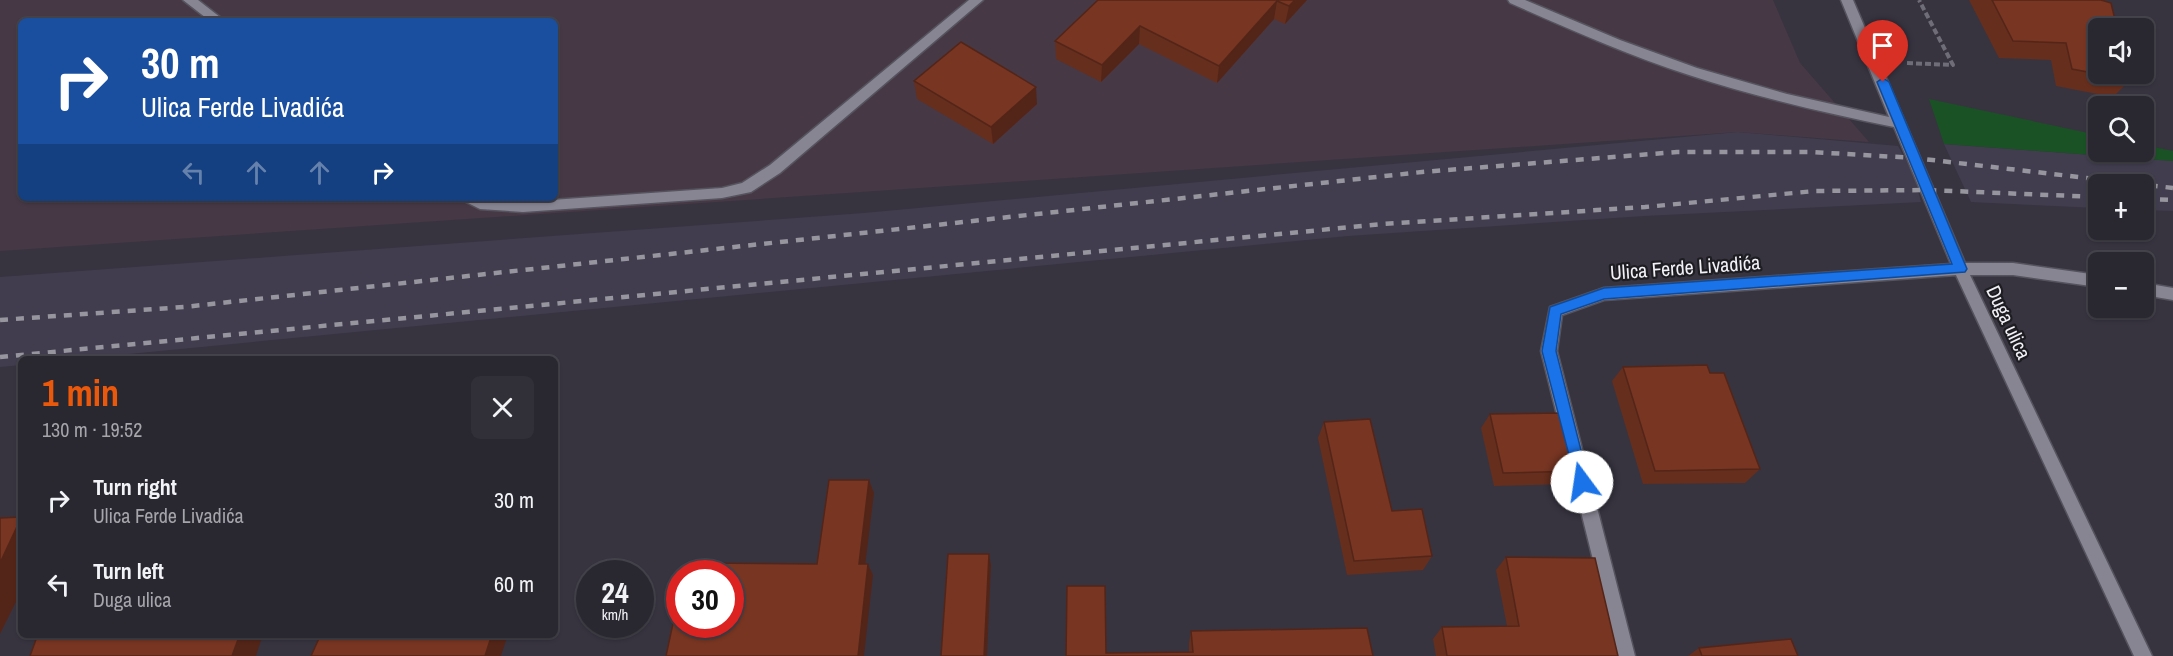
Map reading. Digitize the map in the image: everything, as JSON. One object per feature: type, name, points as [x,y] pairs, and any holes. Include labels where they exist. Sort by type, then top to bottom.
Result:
[{"type":"street","points":[[189,0],[215,18]]},
{"type":"street","points":[[476,201],[480,204],[523,207],[722,194],[746,188],[775,169],[977,0]]},
{"type":"street","points":[[1514,0],[1651,57],[1718,80],[1800,102],[1901,124]]},
{"type":"street","name":"Duga ulica","points":[[1847,0],[1960,269],[2143,656]]},
{"type":"street","points":[[1960,269],[2013,269],[2088,280]]},
{"type":"street","name":"Ulica Ferde Livadića","points":[[1626,656],[1549,351],[1555,311],[1604,294],[1960,269]]},
{"type":"street","points":[[2154,291],[2173,294]]},
{"type":"path","points":[[1874,61],[1953,65],[1919,0]]},
{"type":"shaded area","points":[[0,0],[1773,0],[1800,63],[1869,142],[1738,132],[0,251]]},
{"type":"shaded area","points":[[1738,132],[1898,146],[1914,175],[1921,202],[1644,216],[1348,236],[108,356],[18,356],[18,365],[0,367],[0,277],[864,213]]},
{"type":"shaded area","points":[[1944,144],[2088,155],[2088,162],[2173,161],[2173,211],[2154,210],[2154,174],[2088,174],[2088,208],[1971,202]]},
{"type":"green space","points":[[1929,99],[2088,133],[2088,155],[1944,144]]},
{"type":"green space","points":[[2154,147],[2173,151],[2173,161],[2154,160]]},
{"type":"building","points":[[1098,0],[1295,0],[1289,6],[1277,1],[1219,66],[1140,26],[1102,65],[1055,41]]},
{"type":"building","points":[[1992,0],[2101,0],[2111,3],[2115,18],[2088,18],[2088,72],[2072,69],[2066,43],[2013,41]]},
{"type":"building","points":[[961,42],[1036,87],[991,127],[914,81]]},
{"type":"building","points":[[1707,365],[1710,373],[1724,373],[1760,469],[1655,471],[1623,367]]},
{"type":"building","points":[[1565,413],[1580,471],[1503,473],[1490,414]]},
{"type":"building","points":[[1370,419],[1392,511],[1422,509],[1432,556],[1354,561],[1324,422]]},
{"type":"building","points":[[829,480],[869,480],[859,564],[868,564],[858,656],[666,656],[670,638],[744,638],[744,563],[817,564]]},
{"type":"building","points":[[18,517],[18,524],[0,563],[0,518]]},
{"type":"building","points":[[948,554],[989,554],[984,656],[941,656]]},
{"type":"building","points":[[1506,557],[1595,558],[1618,656],[1447,656],[1442,627],[1519,626]]},
{"type":"building","points":[[1067,586],[1105,586],[1106,653],[1193,652],[1191,631],[1367,628],[1373,656],[1066,656]]},
{"type":"building","points":[[37,638],[239,638],[232,656],[30,656]]},
{"type":"building","points":[[319,638],[491,638],[485,656],[311,656]]},
{"type":"building","points":[[1791,639],[1798,656],[1702,656],[1699,648]]},
{"type":"railway","points":[[0,320],[184,307],[1422,172],[1677,152],[1812,152],[1915,158],[2173,188]]},
{"type":"railway","points":[[0,357],[1383,224],[1645,207],[1815,191],[1927,190],[2088,197]]},
{"type":"railway","points":[[2154,199],[2173,200]]},
{"type":"route","points":[[1582,482],[1549,351],[1555,311],[1604,294],[1960,269],[1883,82]]}]
